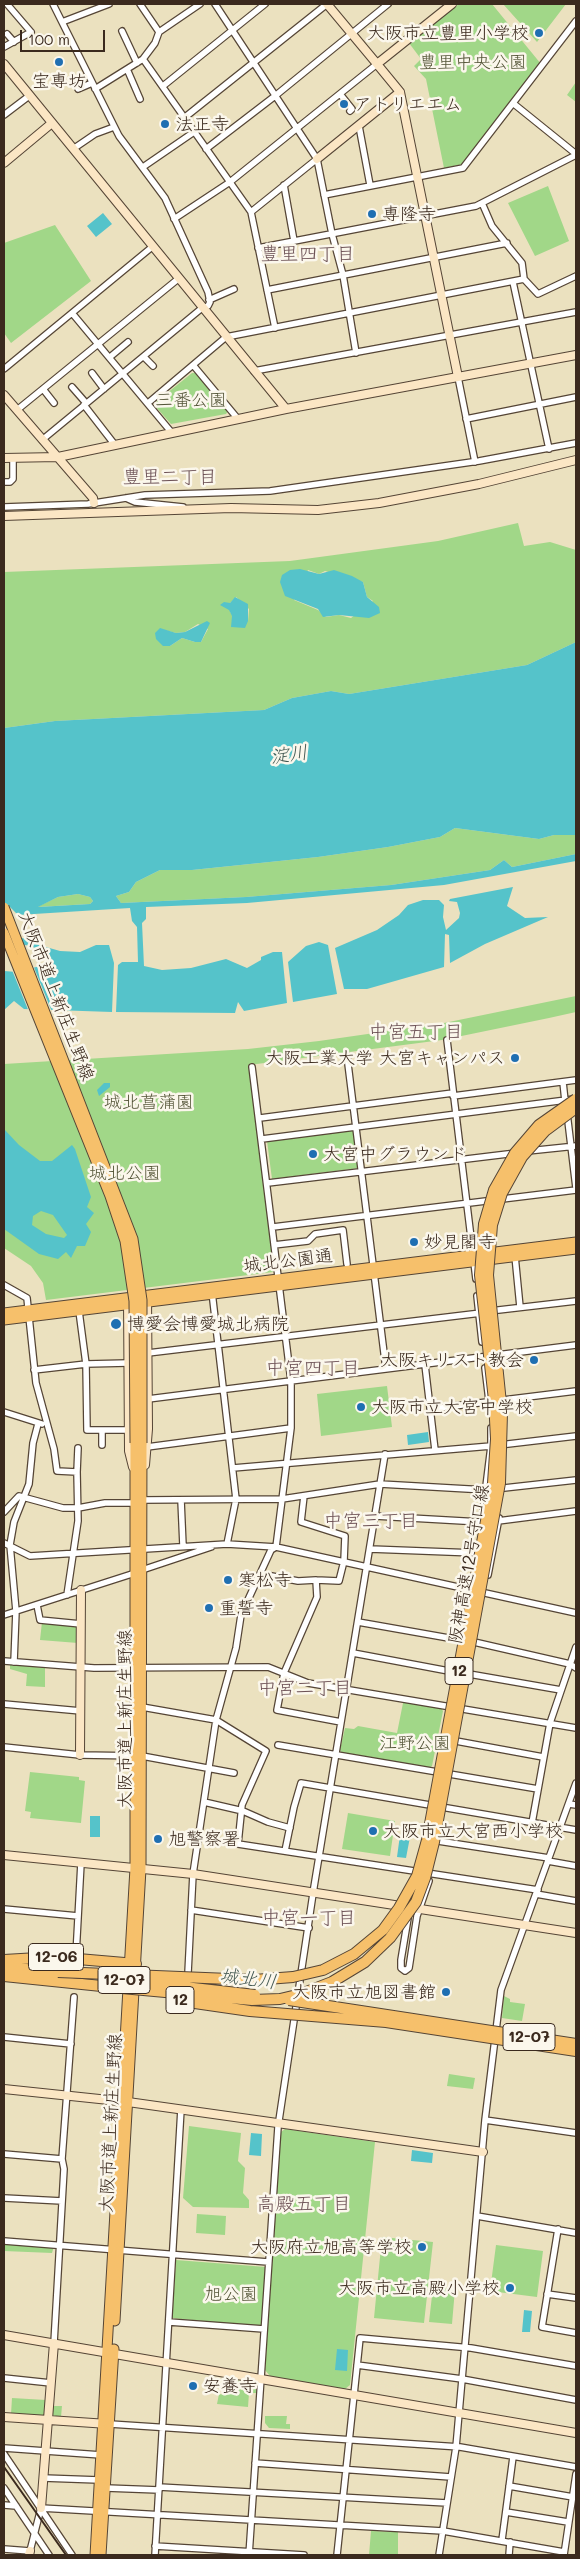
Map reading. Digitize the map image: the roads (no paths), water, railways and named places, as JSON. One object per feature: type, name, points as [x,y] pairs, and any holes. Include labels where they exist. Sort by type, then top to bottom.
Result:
[{"type":"highway","name":"阪神高速12号守口線","points":[[4,1967],[64,1973],[263,1980],[303,1976],[331,1966],[360,1950],[383,1930],[403,1902],[416,1876],[427,1840],[493,1483],[496,1439],[494,1400],[480,1275],[484,1224],[494,1190],[515,1153],[544,1121],[576,1099]]},
{"type":"highway","name":"阪神高速12号守口線","points":[[4,1976],[252,2000],[280,1999],[301,1994],[332,1982],[365,1962],[390,1938],[416,1902],[425,1878],[434,1842],[500,1483],[502,1419],[488,1284],[488,1247],[492,1225],[502,1193],[522,1157],[546,1131],[576,1108]]},
{"type":"highway","name":"12-06","points":[[4,1960],[55,1957],[132,1966]]},
{"type":"highway","name":"12-07","points":[[64,1973],[235,1992],[576,2044]]},
{"type":"highway","name":"12","points":[[111,1987],[250,2011],[386,2022],[576,2051]]},
{"type":"main road","name":"大阪市道上新庄生野線","points":[[4,907],[132,1239],[142,1300],[141,1444],[138,1502],[138,1868],[106,2424],[106,2488],[95,2555]]},
{"type":"main road","name":"大阪市道上新庄生野線","points":[[4,933],[110,1196],[126,1241],[134,1300],[141,1444]]},
{"type":"main road","name":"城北公園通","points":[[4,1320],[28,1313],[474,1258],[576,1242]]},
{"type":"main road","name":"城北公園通","points":[[474,1258],[490,1259],[576,1249]]},
{"type":"main road","name":"城北公園通","points":[[4,1313],[78,1311],[128,1301]]},
{"type":"main road","name":"大阪市道上新庄生野線","points":[[138,1668],[142,1707],[138,1756]]},
{"type":"main road","name":"大阪市道上新庄生野線","points":[[101,2555],[99,2480],[106,2424]]},
{"type":"street","points":[[4,47],[30,32],[7,4]]},
{"type":"street","points":[[42,440],[202,308],[208,306],[209,300],[208,292],[165,198],[114,126],[53,4]]},
{"type":"street","points":[[62,22],[109,4]]},
{"type":"street","points":[[140,4],[159,32]]},
{"type":"street","points":[[78,89],[93,86],[128,69],[142,59],[155,43],[159,32],[200,4]]},
{"type":"street","points":[[214,4],[317,159],[332,234],[343,275],[356,353]]},
{"type":"street","points":[[163,86],[265,4]]},
{"type":"street","points":[[184,118],[327,4],[400,92],[475,462]]},
{"type":"street","points":[[206,149],[275,96],[388,4]]},
{"type":"street","points":[[174,219],[230,182],[452,4]]},
{"type":"street","points":[[324,195],[463,168],[576,21]]},
{"type":"street","points":[[122,31],[136,63]]},
{"type":"street","points":[[7,34],[14,42]]},
{"type":"street","points":[[142,59],[251,212],[275,328]]},
{"type":"street","points":[[4,64],[286,409]]},
{"type":"street","points":[[128,69],[140,99]]},
{"type":"street","points":[[251,212],[400,92]]},
{"type":"street","points":[[340,94],[352,109],[350,111]]},
{"type":"street","points":[[4,115],[29,96]]},
{"type":"street","points":[[258,248],[476,206],[576,154],[514,104]]},
{"type":"street","points":[[4,163],[52,123]]},
{"type":"street","points":[[72,149],[95,134],[114,126]]},
{"type":"street","points":[[359,126],[370,185]]},
{"type":"street","points":[[143,167],[194,132]]},
{"type":"street","points":[[284,185],[294,241]]},
{"type":"street","points":[[482,203],[492,226],[522,263],[524,279],[538,294],[576,276]]},
{"type":"street","points":[[267,290],[506,243]]},
{"type":"street","points":[[5,365],[152,247]]},
{"type":"street","points":[[17,410],[178,279]]},
{"type":"street","points":[[148,403],[226,337],[524,279]]},
{"type":"street","points":[[513,282],[548,449]]},
{"type":"street","points":[[209,300],[234,289]]},
{"type":"street","points":[[72,312],[172,433]]},
{"type":"street","points":[[254,371],[576,312]]},
{"type":"street","points":[[110,357],[128,342]]},
{"type":"street","points":[[4,458],[58,457],[286,409],[576,355]]},
{"type":"street","points":[[144,357],[152,366]]},
{"type":"street","points":[[193,366],[238,419]]},
{"type":"street","points":[[92,373],[104,389]]},
{"type":"street","points":[[72,387],[115,445]]},
{"type":"street","points":[[43,389],[54,403]]},
{"type":"street","points":[[4,395],[93,498],[94,503]]},
{"type":"street","points":[[466,419],[576,397]]},
{"type":"street","points":[[4,507],[94,503],[124,497],[270,491],[475,462],[576,442]]},
{"type":"street","points":[[4,482],[10,482],[13,479],[13,458]]},
{"type":"street","points":[[4,516],[190,509],[318,510],[371,504],[479,484],[576,460]]},
{"type":"street","points":[[124,497],[135,502],[190,509]]},
{"type":"street","points":[[447,1040],[474,1258],[489,1402],[491,1446],[470,1588],[409,1907],[401,1960],[401,1968],[405,1972],[409,1968],[420,1909],[438,1841],[503,1489],[506,1444],[505,1399],[490,1259]]},
{"type":"street","points":[[348,1056],[386,1369]]},
{"type":"street","points":[[252,1067],[260,1118],[291,1381],[291,1428],[276,1547]]},
{"type":"street","points":[[260,1118],[576,1080]]},
{"type":"street","points":[[273,1227],[576,1189],[574,1146],[563,1082]]},
{"type":"street","points":[[262,1139],[576,1099]]},
{"type":"street","points":[[268,1183],[574,1146]]},
{"type":"street","points":[[309,1222],[311,1238]]},
{"type":"street","points":[[274,1245],[308,1241],[315,1234],[343,1230],[346,1264]]},
{"type":"street","points":[[515,1256],[520,1308]]},
{"type":"street","points":[[4,1285],[27,1298],[34,1370],[46,1424],[54,1449],[57,1471],[77,1472]]},
{"type":"street","points":[[212,1291],[236,1498],[227,1544]]},
{"type":"street","points":[[147,1299],[148,1398],[141,1444],[291,1428]]},
{"type":"street","points":[[128,1301],[129,1451],[139,1474]]},
{"type":"street","points":[[148,1353],[576,1301]]},
{"type":"street","points":[[78,1311],[86,1364],[87,1430],[129,1430]]},
{"type":"street","points":[[148,1398],[576,1345]]},
{"type":"street","points":[[34,1370],[86,1364],[128,1363]]},
{"type":"street","points":[[425,1365],[435,1450]]},
{"type":"street","points":[[430,1409],[576,1391]]},
{"type":"street","points":[[4,1412],[38,1424],[46,1424]]},
{"type":"street","points":[[14,1662],[16,1611],[7,1544],[25,1497],[38,1424]]},
{"type":"street","points":[[102,1430],[102,1445]]},
{"type":"street","points":[[234,1468],[491,1446],[576,1436]]},
{"type":"street","points":[[67,1595],[74,1553],[78,1508],[78,1448]]},
{"type":"street","points":[[249,2554],[279,2123],[319,1857],[385,1454]]},
{"type":"street","points":[[4,1512],[19,1496],[63,1508],[78,1508],[105,1502],[236,1498],[282,1499],[380,1484],[486,1490],[576,1480]]},
{"type":"street","points":[[261,1574],[298,1581],[339,1581],[344,1561],[345,1536],[301,1522],[304,1496]]},
{"type":"street","points":[[181,1500],[183,1546]]},
{"type":"street","points":[[498,1520],[576,1511]]},
{"type":"street","points":[[375,1516],[481,1522]]},
{"type":"street","points":[[7,1544],[30,1556],[227,1544],[276,1547],[470,1588],[576,1613]]},
{"type":"street","points":[[4,1615],[214,1545]]},
{"type":"street","points":[[188,1973],[193,1874],[216,1720],[231,1668],[241,1616],[271,1550],[276,1547]]},
{"type":"street","points":[[370,1549],[475,1554]]},
{"type":"street","points":[[316,1580],[317,1597],[312,1613],[284,1673],[277,1710],[341,1722]]},
{"type":"street","points":[[80,1755],[81,1590]]},
{"type":"street","points":[[37,1605],[40,1620],[82,1624]]},
{"type":"street","points":[[358,1622],[460,1640]]},
{"type":"street","points":[[474,1642],[570,1664],[576,1668]]},
{"type":"street","points":[[532,1823],[550,1723],[576,1647]]},
{"type":"street","points":[[353,1653],[454,1672]]},
{"type":"street","points":[[4,1661],[81,1668],[268,1667],[308,1682],[576,1728]]},
{"type":"street","points":[[469,1674],[561,1690]]},
{"type":"street","points":[[4,1704],[81,1711]]},
{"type":"street","points":[[142,1707],[216,1720],[266,1751],[242,1805],[243,1812],[238,1844],[430,1873],[576,1901]]},
{"type":"street","points":[[456,1741],[544,1757]]},
{"type":"street","points":[[278,1745],[538,1790]]},
{"type":"street","points":[[4,1747],[80,1755],[138,1756],[209,1767],[234,1773]]},
{"type":"street","points":[[285,1851],[301,1783],[576,1830]]},
{"type":"street","points":[[439,2555],[456,2447],[483,2152],[484,2120],[501,1990],[576,1783]]},
{"type":"street","points":[[204,1802],[243,1812],[290,1828]]},
{"type":"street","points":[[569,1804],[576,1805]]},
{"type":"street","points":[[438,1841],[576,1866]]},
{"type":"street","points":[[4,1855],[193,1874],[576,1933]]},
{"type":"street","points":[[76,1955],[81,1863]]},
{"type":"street","points":[[4,1909],[78,1916]]},
{"type":"street","points":[[191,1910],[309,1928]]},
{"type":"street","points":[[4,2549],[29,2553],[41,2508],[54,2343],[62,2201],[62,2159],[74,1997]]},
{"type":"street","points":[[4,2037],[71,2044]]},
{"type":"street","points":[[4,2089],[125,2101],[483,2152]]},
{"type":"street","points":[[155,2555],[181,2109]]},
{"type":"street","points":[[484,2120],[576,2133]]},
{"type":"street","points":[[4,2154],[62,2159]]},
{"type":"street","points":[[4,2198],[62,2201]]},
{"type":"street","points":[[477,2216],[576,2233]]},
{"type":"street","points":[[558,2229],[542,2327],[576,2333]]},
{"type":"street","points":[[4,2240],[268,2262]]},
{"type":"street","points":[[547,2294],[576,2298]]},
{"type":"street","points":[[169,2322],[264,2329]]},
{"type":"street","points":[[4,2335],[576,2433]]},
{"type":"street","points":[[338,2555],[360,2338],[465,2348],[576,2366]]},
{"type":"street","points":[[357,2365],[462,2379],[576,2400]]},
{"type":"street","points":[[4,2378],[51,2384]]},
{"type":"street","points":[[4,2417],[456,2447],[576,2467]]},
{"type":"street","points":[[4,2448],[101,2455]]},
{"type":"street","points":[[4,2454],[72,2555]]},
{"type":"street","points":[[502,2540],[513,2457]]},
{"type":"street","points":[[255,2463],[451,2477]]},
{"type":"street","points":[[41,2508],[443,2531],[502,2540],[564,2554],[576,2474]]},
{"type":"street","points":[[43,2478],[99,2480]]},
{"type":"street","points":[[509,2486],[573,2497]]},
{"type":"street","points":[[4,2488],[49,2555]]},
{"type":"street","points":[[106,2488],[447,2503]]},
{"type":"street","points":[[4,2505],[16,2506]]},
{"type":"street","points":[[506,2512],[568,2522]]},
{"type":"street","points":[[508,2555],[510,2542]]},
{"type":"street","points":[[155,2546],[249,2554],[304,2555]]},
{"type":"water","points":[[103,213],[112,224],[96,237],[87,226]]},
{"type":"water","points":[[300,569],[319,574],[334,570],[363,582],[367,597],[379,607],[380,613],[369,618],[339,615],[323,617],[318,609],[285,596],[280,582],[282,575],[290,570]]},
{"type":"water","points":[[235,597],[248,604],[248,621],[245,628],[231,627],[232,616],[229,610],[220,605],[224,602],[230,603]]},
{"type":"water","points":[[207,621],[210,623],[201,642],[182,638],[170,646],[163,646],[156,639],[155,633],[160,628],[176,633],[185,632]]},
{"type":"water","name":"淀川","points":[[576,642],[576,835],[554,835],[539,839],[455,828],[440,837],[318,857],[192,870],[160,870],[136,882],[129,892],[116,896],[121,903],[246,897],[391,885],[490,870],[504,860],[512,867],[576,854],[576,861],[444,885],[247,903],[146,907],[146,919],[142,923],[144,966],[162,970],[191,968],[226,959],[247,968],[261,960],[261,957],[273,952],[282,952],[287,1003],[244,1011],[238,1002],[235,1013],[116,1012],[118,965],[122,962],[138,962],[137,927],[132,921],[130,908],[18,915],[9,906],[4,907],[4,728],[55,721],[264,710],[292,698],[331,691],[349,694],[527,665]],"holes":[[[78,894],[90,897],[93,901],[90,904],[38,907],[58,897]]]},
{"type":"water","points":[[513,887],[507,906],[525,918],[548,917],[485,944],[450,963],[449,935],[445,934],[444,967],[367,989],[344,989],[335,948],[377,930],[399,915],[408,905],[423,900],[439,900],[444,905],[443,917],[446,930],[459,918],[460,913],[457,902],[449,901],[450,899]]},
{"type":"water","points":[[8,935],[31,940],[39,945],[60,951],[80,952],[96,945],[109,945],[114,963],[112,1012],[24,1009],[14,1001],[4,1010],[4,971],[17,972],[40,966],[49,967],[53,963],[51,958],[32,946],[10,943]]},
{"type":"water","points":[[319,942],[328,945],[337,994],[293,1002],[288,962],[306,946]]},
{"type":"water","points":[[104,1083],[110,1083],[110,1087],[99,1096],[97,1090]]},
{"type":"water","points":[[4,1129],[19,1145],[40,1161],[52,1161],[72,1145],[91,1197],[87,1207],[94,1213],[86,1224],[91,1232],[85,1246],[77,1246],[71,1258],[66,1252],[58,1259],[39,1254],[4,1229]],"holes":[[[41,1211],[53,1215],[67,1235],[64,1238],[46,1234],[32,1225],[33,1216]]]},
{"type":"water","points":[[428,1432],[429,1442],[408,1445],[407,1435]]},
{"type":"water","points":[[90,1816],[100,1816],[100,1837],[90,1837]]},
{"type":"water","points":[[400,1835],[410,1837],[406,1858],[397,1857]]},
{"type":"water","points":[[251,2133],[262,2134],[261,2156],[249,2155]]},
{"type":"water","points":[[412,2150],[433,2153],[432,2163],[411,2161]]},
{"type":"water","points":[[524,2310],[532,2311],[530,2332],[522,2332]]},
{"type":"water","points":[[337,2349],[348,2350],[347,2371],[335,2370]]},
{"type":"railway","points":[[4,2467],[66,2555]]},
{"type":"place","name":"大阪市立豊里小学校","points":[[539,33]]},
{"type":"place","name":"宝専坊","points":[[59,62]]},
{"type":"place","name":"アトリエエム","points":[[344,104]]},
{"type":"place","name":"法正寺","points":[[165,124]]},
{"type":"place","name":"専隆寺","points":[[372,214]]},
{"type":"place","name":"大阪工業大学 大宮キャンパス","points":[[515,1058]]},
{"type":"place","name":"大宮中グラウンド","points":[[313,1154]]},
{"type":"place","name":"妙見閣寺","points":[[414,1242]]},
{"type":"place","name":"博愛会博愛城北病院","points":[[116,1324]]},
{"type":"place","name":"大阪キリスト教会","points":[[534,1360]]},
{"type":"place","name":"大阪市立大宮中学校","points":[[361,1407]]},
{"type":"place","name":"寒松寺","points":[[228,1580]]},
{"type":"place","name":"重誓寺","points":[[209,1608]]},
{"type":"place","name":"大阪市立大宮西小学校","points":[[373,1831]]},
{"type":"place","name":"旭警察署","points":[[158,1839]]},
{"type":"place","name":"大阪市立旭図書館","points":[[446,1992]]},
{"type":"place","name":"大阪府立旭高等学校","points":[[422,2247]]},
{"type":"place","name":"大阪市立高殿小学校","points":[[510,2288]]},
{"type":"place","name":"安養寺","points":[[193,2386]]},
{"type":"district","name":"豊里四丁目","points":[[308,254]]},
{"type":"district","name":"豊里二丁目","points":[[170,477]]},
{"type":"district","name":"中宮五丁目","points":[[416,1032]]},
{"type":"district","name":"中宮四丁目","points":[[313,1368]]},
{"type":"district","name":"中宮三丁目","points":[[371,1521]]},
{"type":"district","name":"中宮二丁目","points":[[305,1688]]},
{"type":"district","name":"中宮一丁目","points":[[309,1918]]},
{"type":"district","name":"高殿五丁目","points":[[304,2204]]},
{"type":"park label","name":"豊里中央公園","points":[[473,62]]},
{"type":"park label","name":"三番公園","points":[[191,400]]},
{"type":"park label","name":"城北菖蒲園","points":[[149,1102]]},
{"type":"park label","name":"城北公園","points":[[125,1173]]},
{"type":"park label","name":"江野公園","points":[[415,1743]]},
{"type":"park label","name":"旭公園","points":[[231,2294]]},
{"type":"water label","name":"城北川","points":[[248,1979]]}]
